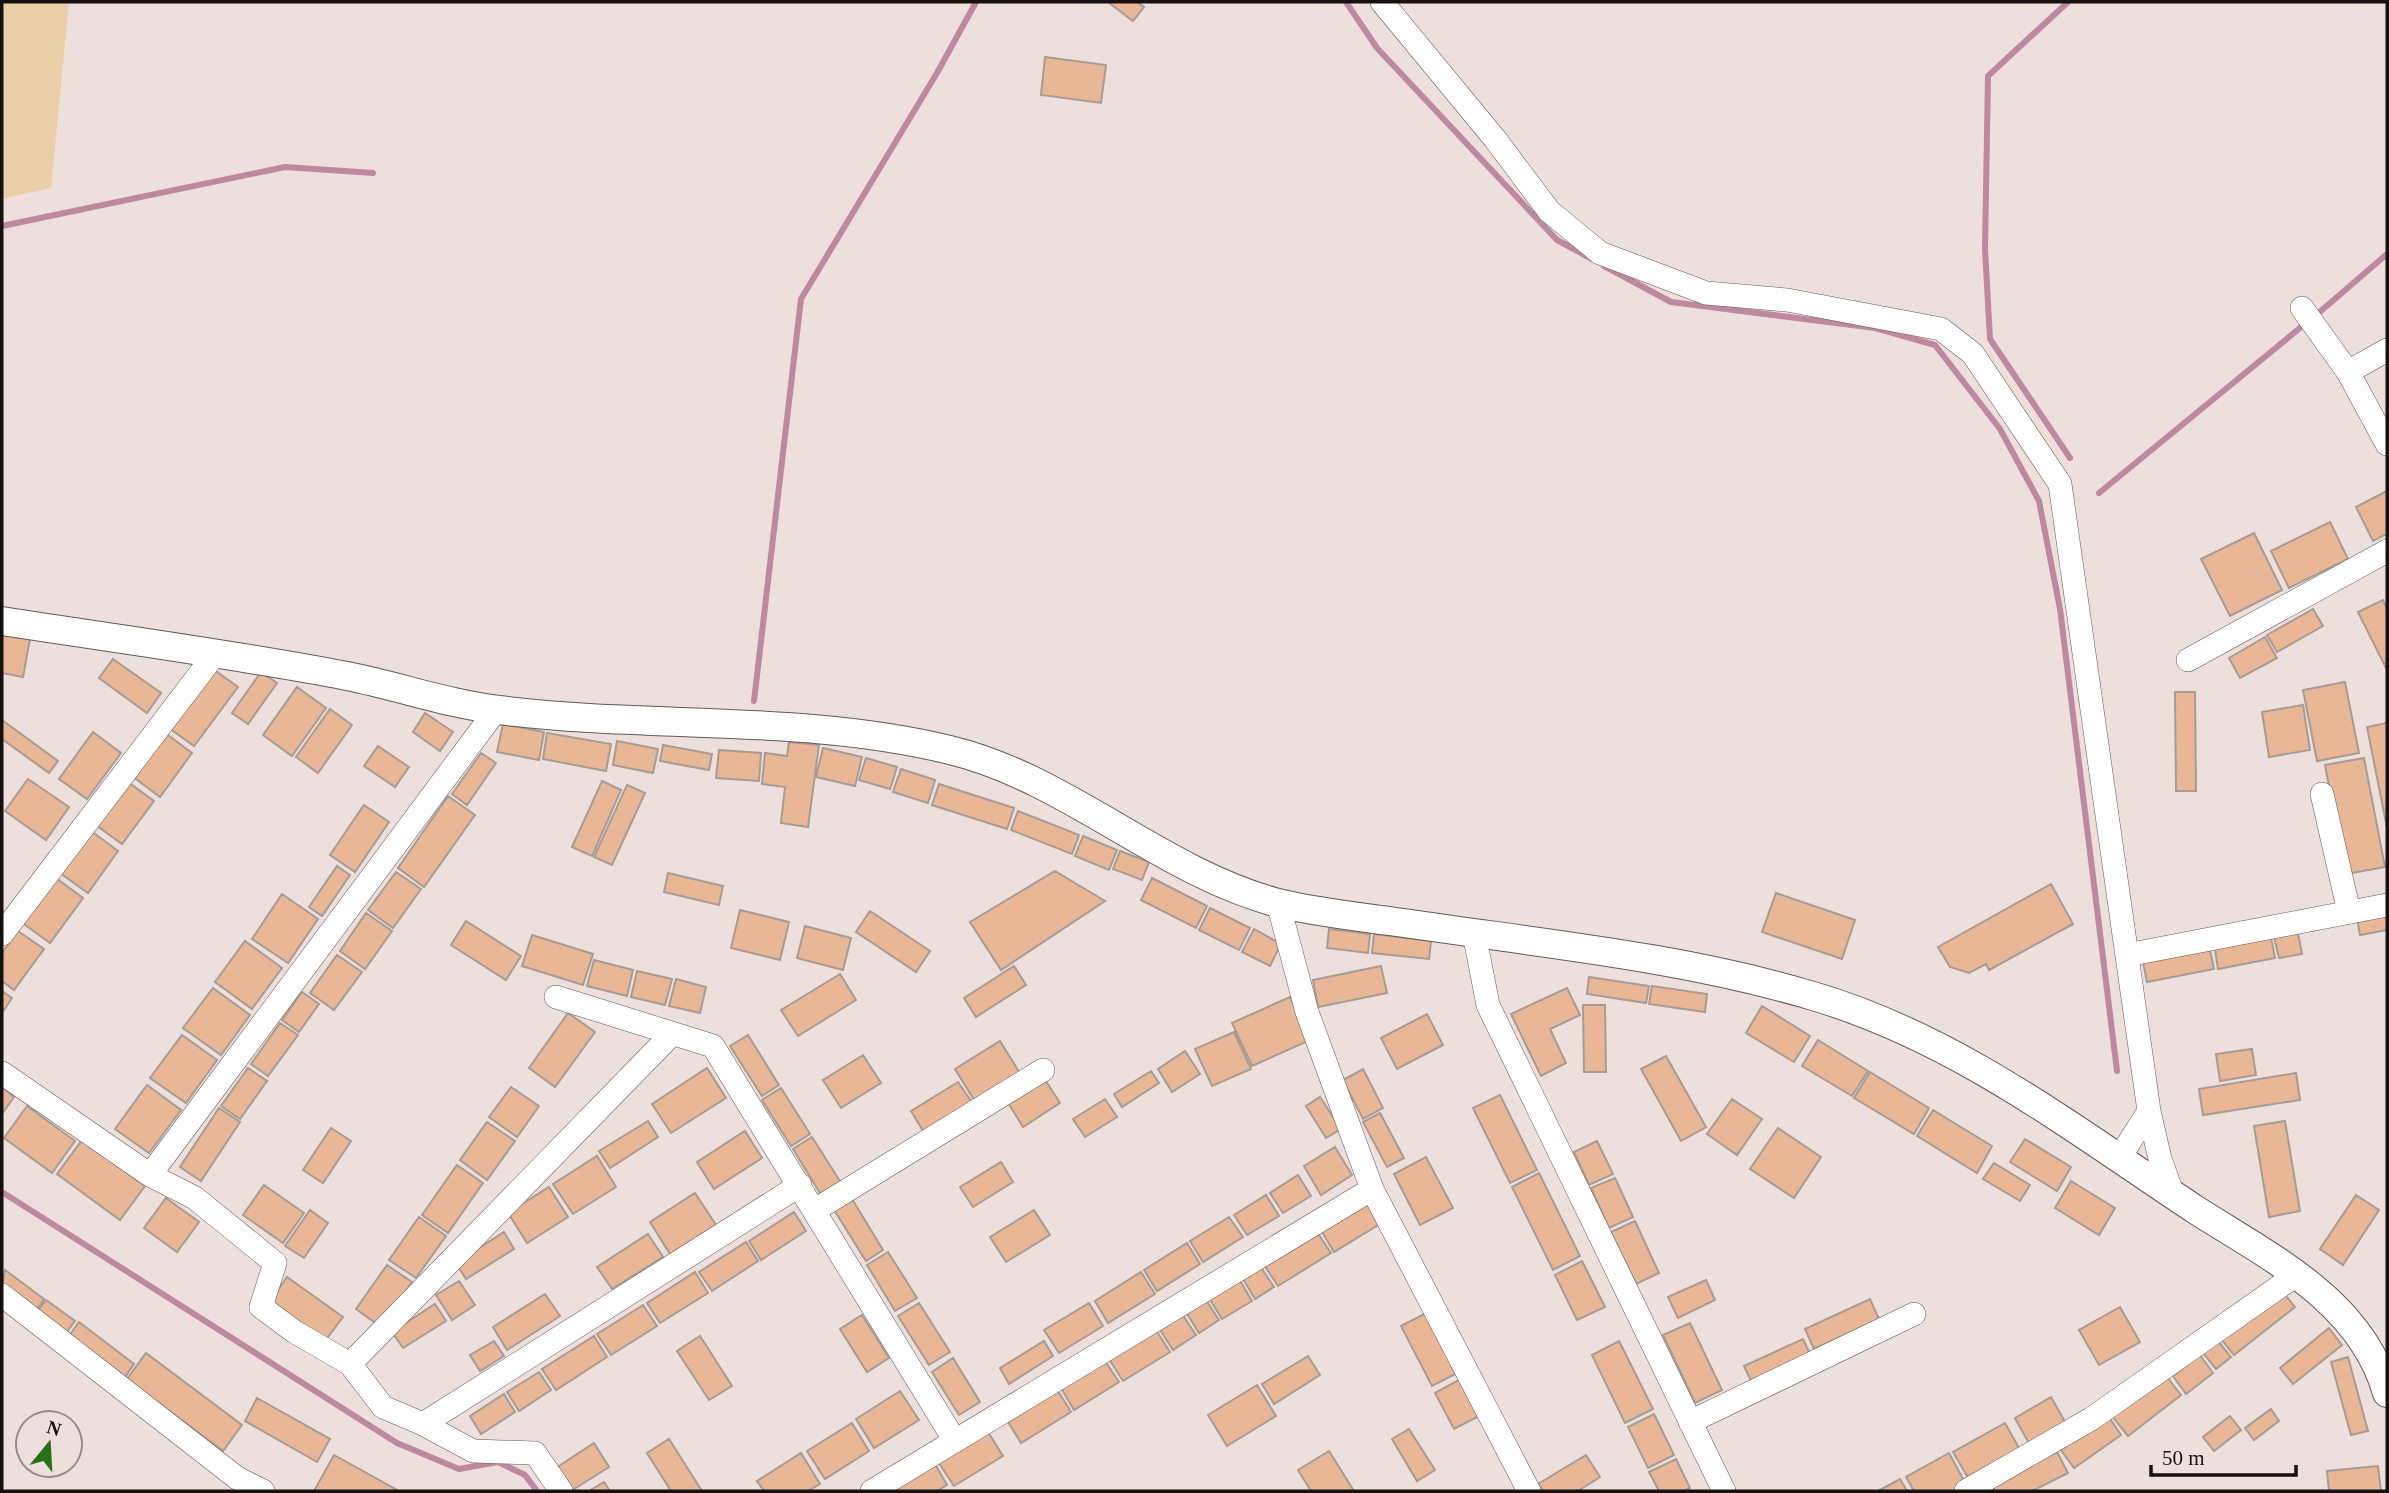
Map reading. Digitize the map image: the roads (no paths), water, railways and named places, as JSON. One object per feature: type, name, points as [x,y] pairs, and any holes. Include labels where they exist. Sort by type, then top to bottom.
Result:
[{"type":"street","points":[[1382,2],[1495,139],[1549,211],[1601,253],[1706,292],[1787,300],[1941,329],[1973,354],[2060,484],[2149,1111],[2160,1159],[2173,1195]]},
{"type":"street","points":[[2302,308],[2348,372],[2387,444]]},
{"type":"street","points":[[2348,372],[2387,349]]},
{"type":"street","points":[[2189,660],[2387,551]]},
{"type":"street","points":[[2,621],[351,677],[496,710],[871,736],[952,751],[1028,776],[1201,872],[1278,903],[1729,975],[1855,1009],[1945,1048],[2120,1157],[2296,1275],[2325,1297],[2350,1322],[2370,1349],[2387,1393]]},
{"type":"street","points":[[2,934],[215,654]]},
{"type":"street","points":[[150,1175],[496,710]]},
{"type":"street","points":[[2322,794],[2349,912]]},
{"type":"street","points":[[1278,903],[1307,1012],[1373,1189],[1529,1491]]},
{"type":"street","points":[[2127,955],[2387,905]]},
{"type":"street","points":[[1474,933],[1488,1005],[1724,1491]]},
{"type":"street","points":[[556,997],[713,1046],[955,1441]]},
{"type":"street","points":[[350,1364],[671,1035]]},
{"type":"street","points":[[815,1210],[1043,1070]]},
{"type":"street","points":[[2,1073],[150,1175],[195,1198],[275,1263],[261,1307],[295,1332],[350,1364],[383,1407],[424,1424],[473,1451],[535,1453],[561,1491]]},
{"type":"street","points":[[2120,1157],[2149,1111]]},
{"type":"street","points":[[424,1424],[800,1185]]},
{"type":"street","points":[[872,1491],[1373,1189]]},
{"type":"street","points":[[1966,1491],[2091,1419],[2296,1275]]},
{"type":"street","points":[[2,1295],[237,1478],[263,1491]]},
{"type":"street","points":[[1690,1422],[1914,1314]]},
{"type":"waterway","points":[[754,701],[801,299],[937,73],[976,2]]},
{"type":"waterway","points":[[1346,2],[1377,48],[1557,240],[1592,259]]},
{"type":"waterway","points":[[2068,2],[1988,76],[1985,249],[1990,339],[2070,458]]},
{"type":"waterway","points":[[2,226],[285,167],[373,173]]},
{"type":"waterway","points":[[2314,317],[2387,254]]},
{"type":"waterway","points":[[1604,266],[1671,302],[1875,328],[1935,345],[2000,429],[2039,501],[2060,609],[2117,1071]]},
{"type":"waterway","points":[[2099,493],[2306,323]]},
{"type":"waterway","points":[[2,1192],[397,1443],[459,1469],[498,1462],[525,1475],[537,1491]]}]
